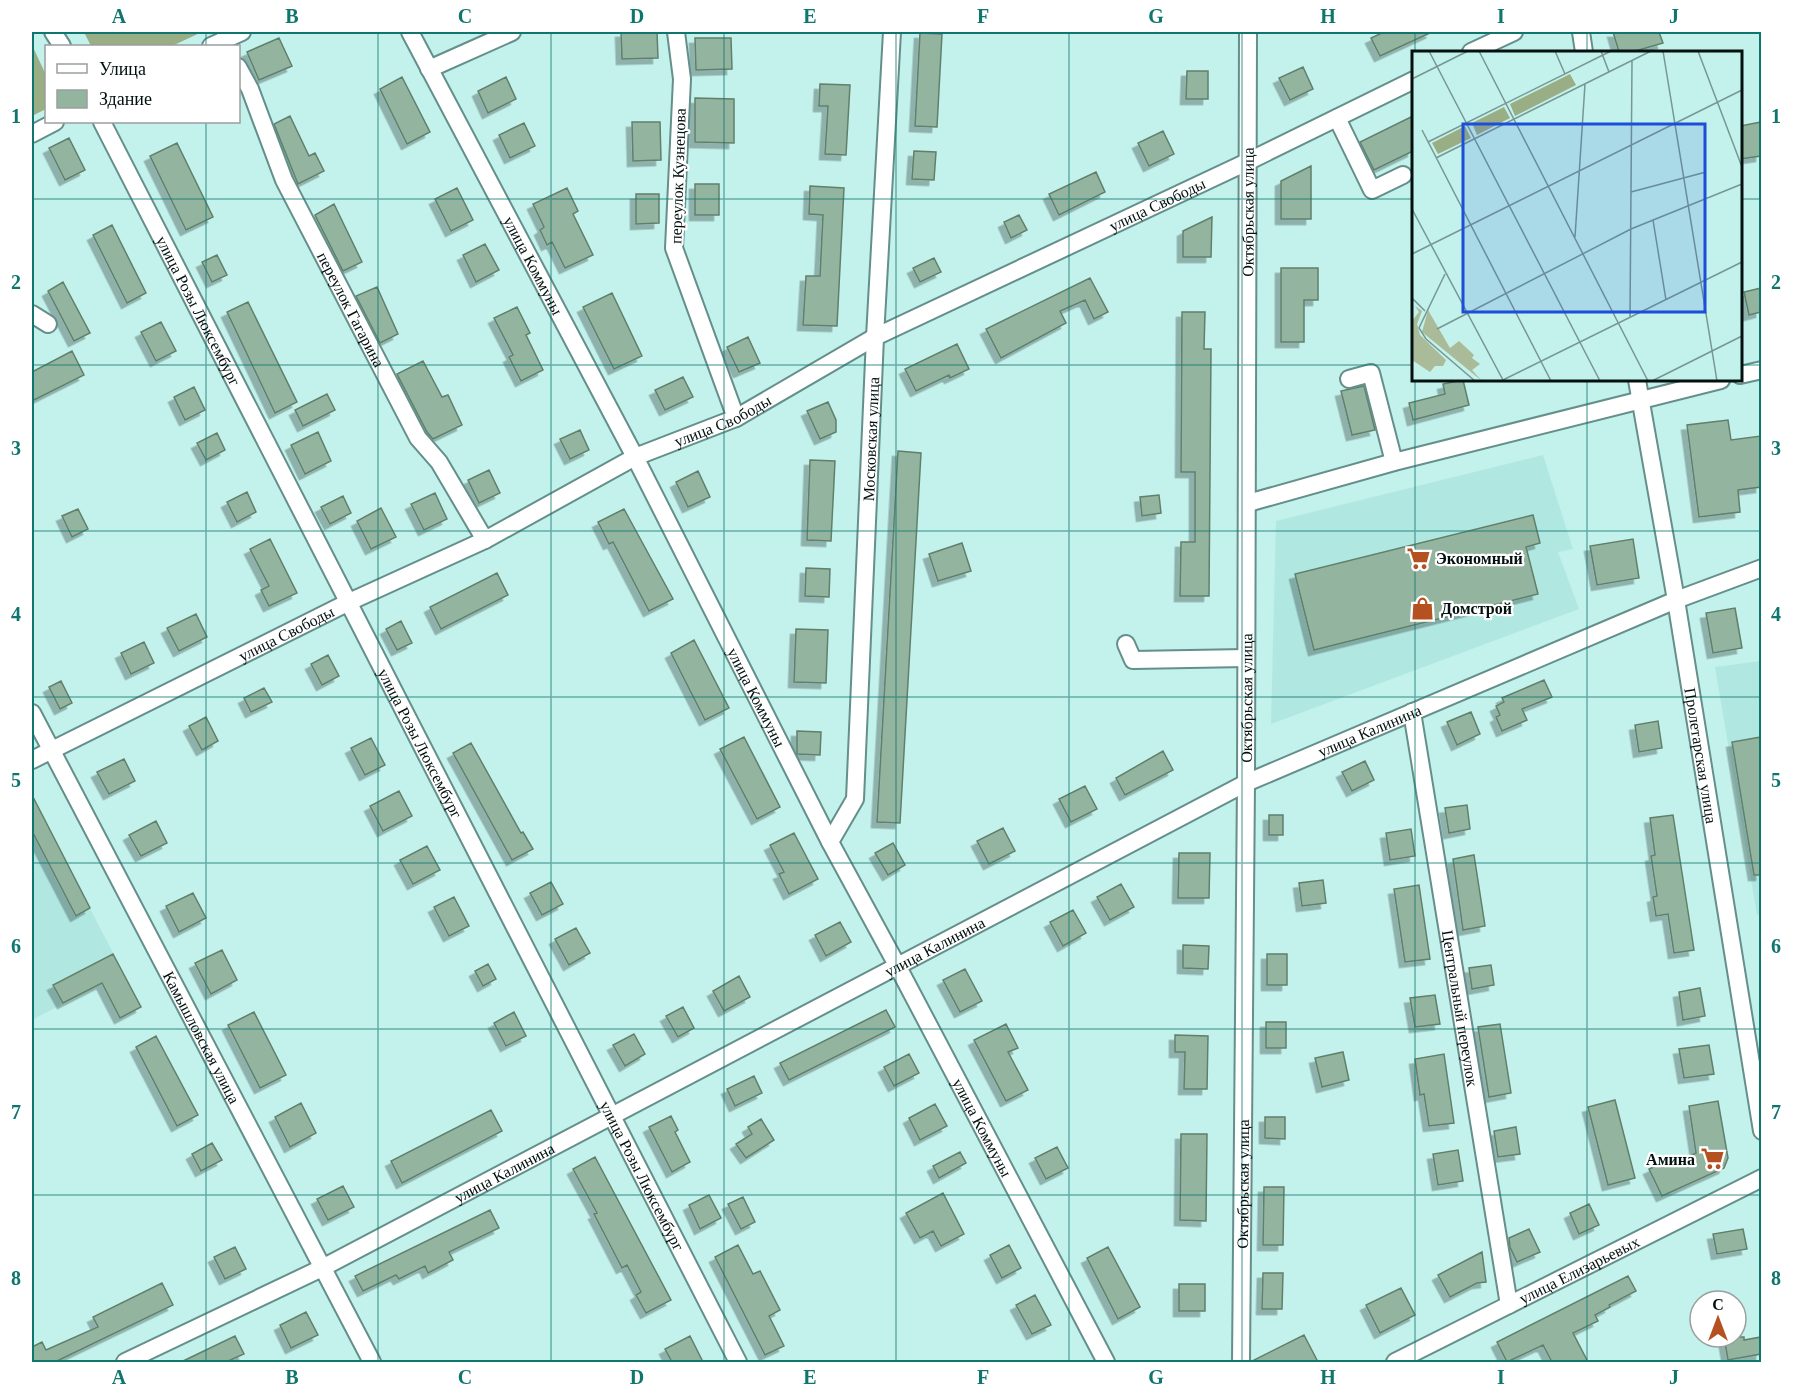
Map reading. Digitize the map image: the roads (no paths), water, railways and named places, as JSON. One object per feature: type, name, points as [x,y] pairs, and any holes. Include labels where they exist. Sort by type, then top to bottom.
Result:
[{"type":"street","points":[[53,32],[61,45]]},
{"type":"street","points":[[221,44],[242,32]]},
{"type":"street","name":"улица Коммуны","points":[[410,32],[635,457],[830,842],[1106,1362]]},
{"type":"street","points":[[429,69],[512,32]]},
{"type":"street","name":"переулок Кузнецова","points":[[676,32],[682,79],[674,248],[736,418]]},
{"type":"street","name":"Московская улица","points":[[830,842],[855,799],[875,337],[892,32]]},
{"type":"street","name":"Октябрьская улица","points":[[1241,1362],[1248,503],[1248,32]]},
{"type":"street","points":[[1473,51],[1514,32]]},
{"type":"street","points":[[1581,32],[1584,51]]},
{"type":"street","name":"переулок Гагарина","points":[[240,71],[250,89],[284,180],[418,438],[439,462],[485,540]]},
{"type":"street","name":"улица Свободы","points":[[32,760],[349,602],[485,540],[635,457],[736,418],[875,337],[1247,162],[1412,80]]},
{"type":"street","points":[[1337,118],[1372,190],[1403,175]]},
{"type":"street","points":[[32,134],[53,123]]},
{"type":"street","name":"улица Розы Люксембург","points":[[103,123],[738,1362]]},
{"type":"street","points":[[32,314],[48,324]]},
{"type":"street","points":[[1742,374],[1761,369]]},
{"type":"street","points":[[1349,379],[1371,373],[1394,462]]},
{"type":"street","name":"Пролетарская улица","points":[[1637,381],[1676,600],[1761,1131]]},
{"type":"street","points":[[1248,503],[1394,462],[1717,381]]},
{"type":"street","name":"улица Калинина","points":[[125,1362],[322,1268],[1246,783],[1676,600],[1761,568]]},
{"type":"street","points":[[1126,644],[1133,660],[1246,658]]},
{"type":"street","name":"Камышловская улица","points":[[32,712],[372,1362]]},
{"type":"street","name":"Центральный переулок","points":[[1412,712],[1509,1305]]},
{"type":"street","name":"улица Елизарьевых","points":[[1395,1362],[1413,1358],[1509,1305],[1761,1178]]},
{"type":"place","name":"Экономный","points":[[1418,558]]},
{"type":"place","name":"Домстрой","points":[[1423,608]]},
{"type":"place","name":"Амина","points":[[1713,1159]]}]
